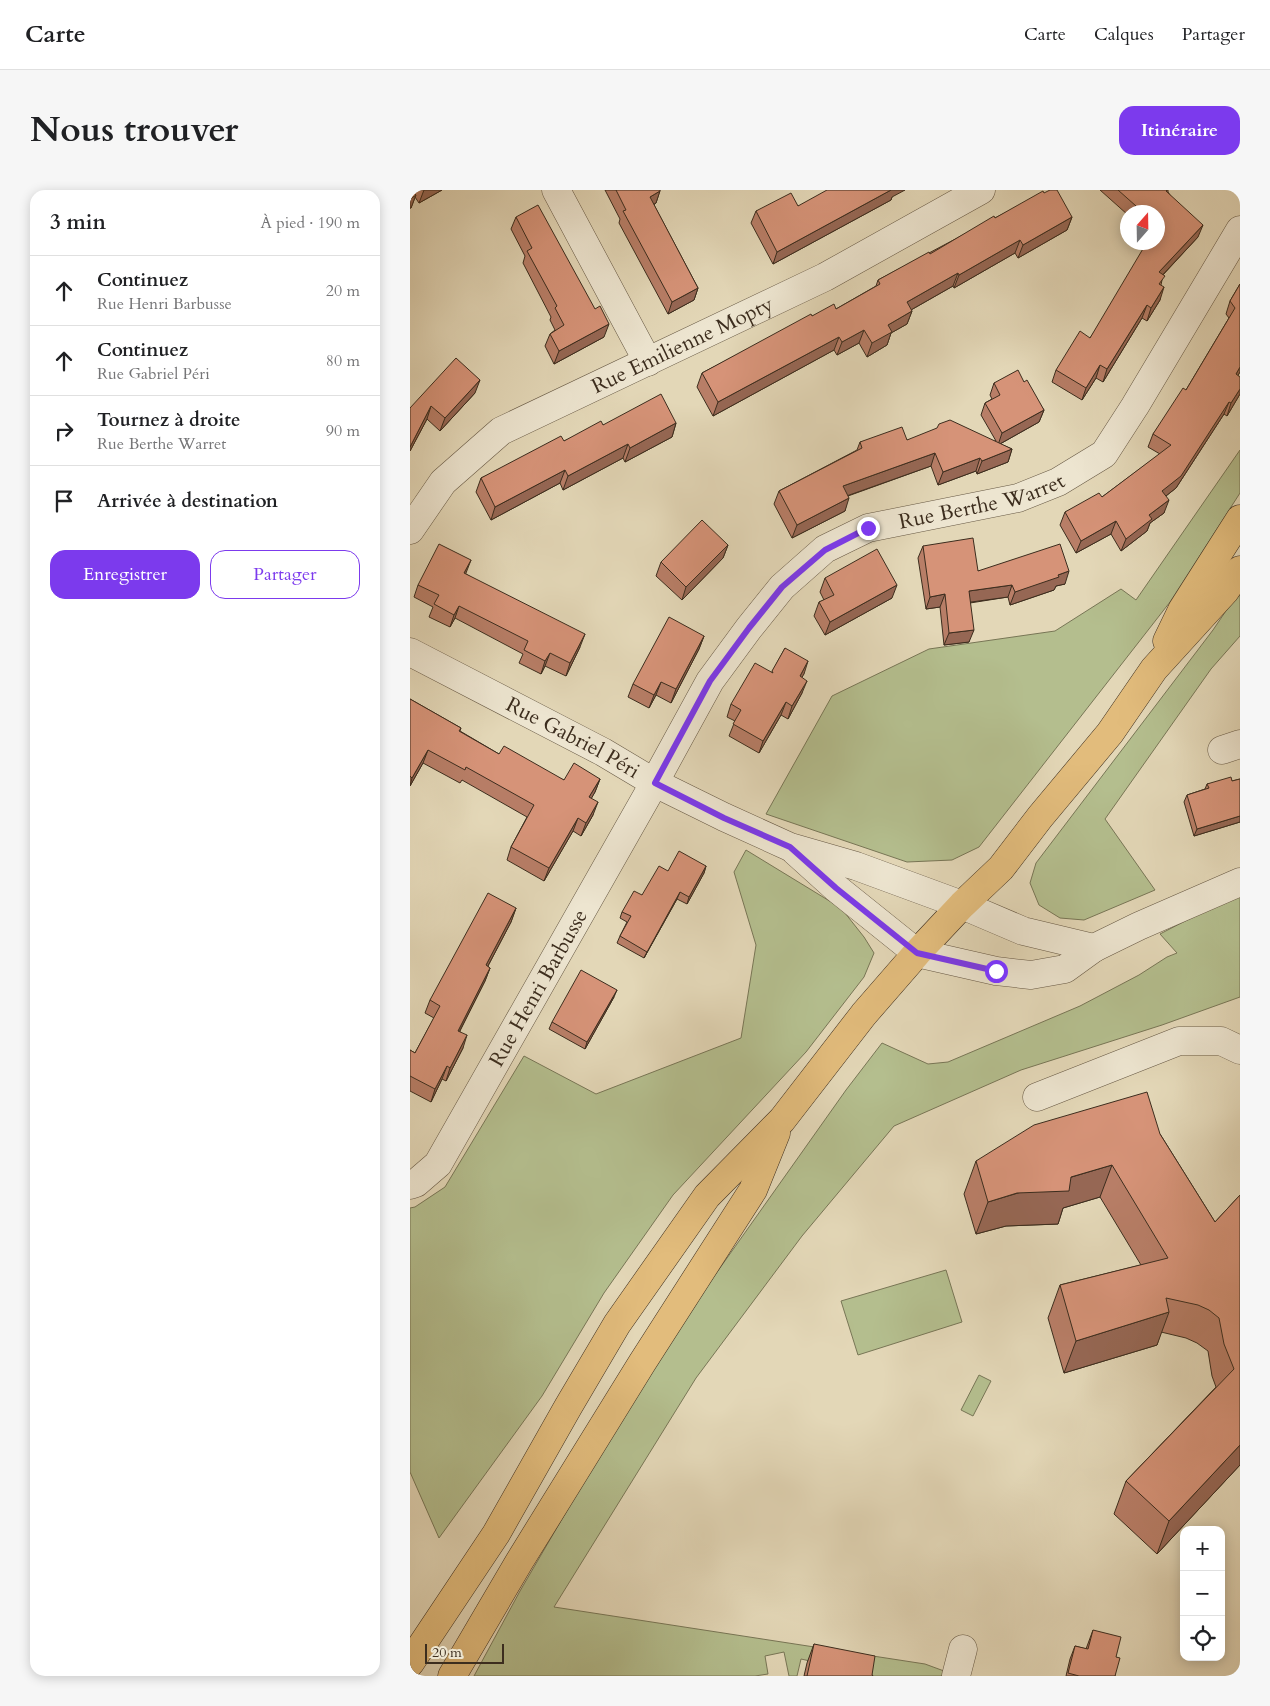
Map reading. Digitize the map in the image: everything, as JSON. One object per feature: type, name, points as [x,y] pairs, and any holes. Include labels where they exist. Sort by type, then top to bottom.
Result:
[{"type":"main road","points":[[1154,669],[1182,610],[1240,519]]},
{"type":"main road","points":[[410,1663],[496,1534],[617,1324],[707,1196],[782,1120],[864,1014],[917,953],[962,905],[1001,868],[1040,817],[1110,733],[1154,669],[1225,591],[1240,570]]},
{"type":"main road","points":[[452,1676],[534,1538],[642,1363],[753,1190],[782,1120]]},
{"type":"street","points":[[556,190],[648,362]]},
{"type":"street","name":"Rue Emilienne Mopty","points":[[410,530],[443,482],[501,431],[826,277],[977,191]]},
{"type":"street","name":"Rue Berthe Warret","points":[[655,783],[710,681],[782,587],[825,550],[868,528],[1018,498],[1058,482],[1104,454],[1135,406],[1240,230]]},
{"type":"street","name":"Rue Gabriel Péri","points":[[410,652],[603,752],[655,783],[724,818],[790,847],[856,866],[962,905]]},
{"type":"street","name":"Rue Henri Barbusse","points":[[410,1185],[416,1183],[438,1164],[655,783]]},
{"type":"street","name":"Rue Gabriel Péri","points":[[790,847],[836,888],[917,953]]},
{"type":"street","points":[[917,953],[996,971],[1031,975],[1065,969],[1094,948],[1139,926],[1240,882]]},
{"type":"street","points":[[962,905],[1023,931],[1094,948]]},
{"type":"street","points":[[1037,1097],[1180,1041],[1221,1041],[1240,1050]]},
{"type":"street","points":[[956,1676],[964,1649]]},
{"type":"green space","points":[[1240,450],[1240,493],[1170,602],[979,847],[952,860],[907,862],[766,814],[832,696],[929,649],[1055,631],[1121,589],[1136,600]]},
{"type":"green space","points":[[1240,590],[1240,636],[1211,669],[1105,819],[1155,890],[1084,920],[1060,918],[1039,905],[1030,883],[1036,863],[1213,630]]},
{"type":"green space","points":[[746,850],[841,908],[874,953],[864,977],[806,1052],[673,1195],[604,1293],[542,1396],[439,1538],[410,1472],[410,1208],[415,1207],[445,1187],[524,1056],[596,1094],[741,1038],[756,945],[734,872]]},
{"type":"green space","points":[[1240,895],[1240,997],[1162,1025],[1021,1070],[894,1126],[802,1236],[696,1378],[554,1607],[925,1664],[944,1671],[942,1676],[873,1676],[801,1659],[797,1676],[789,1676],[784,1652],[765,1656],[768,1674],[755,1676],[474,1676],[520,1591],[604,1447],[710,1282],[846,1090],[882,1043],[928,1064],[948,1062],[1080,1006],[1139,975],[1167,957],[1177,953],[1160,934],[1216,905]]},
{"type":"green space","points":[[946,1270],[962,1322],[858,1355],[841,1301]]},
{"type":"green space","points":[[979,1375],[991,1381],[973,1416],[961,1410]]},
{"type":"building","points":[[410,190],[416,195],[410,199]]},
{"type":"building","points":[[616,190],[660,190],[650,197],[698,288],[672,302],[623,211],[626,210]]},
{"type":"building","points":[[827,190],[891,190],[777,252],[756,211],[791,193],[798,206]]},
{"type":"building","points":[[1050,190],[1057,190],[1072,217],[1023,245],[1020,240],[907,302],[912,311],[888,325],[892,332],[872,343],[864,330],[842,342],[839,337],[718,402],[702,373],[811,314],[812,316],[834,304],[836,309],[880,284],[878,280],[929,252],[930,254],[994,216],[995,218],[1043,191],[1044,193]]},
{"type":"building","points":[[1118,190],[1167,190],[1203,225],[1159,272],[1165,276],[1159,284],[1164,287],[1151,308],[1147,305],[1107,369],[1100,365],[1086,388],[1056,370],[1080,331],[1090,338],[1142,250],[1165,250],[1165,205],[1135,205]]},
{"type":"building","points":[[538,205],[595,309],[600,306],[609,324],[559,351],[550,334],[564,325],[555,308],[557,306],[527,251],[532,248],[516,217]]},
{"type":"building","points":[[1240,284],[1240,367],[1236,374],[1240,377],[1240,389],[1231,403],[1229,402],[1181,476],[1162,491],[1169,500],[1149,515],[1152,519],[1126,539],[1116,521],[1081,541],[1065,512],[1099,493],[1102,497],[1171,445],[1153,434],[1183,388],[1186,390],[1235,308],[1230,301]]},
{"type":"building","points":[[456,358],[480,380],[445,418],[431,406],[410,447],[410,408]]},
{"type":"building","points":[[1018,370],[1024,382],[1027,380],[1044,410],[1002,433],[985,403],[1000,395],[994,383]]},
{"type":"building","points":[[661,394],[676,423],[630,448],[628,444],[568,476],[565,470],[495,507],[481,478],[561,436],[564,441],[601,421],[603,425]]},
{"type":"building","points":[[950,420],[1012,449],[982,461],[980,458],[943,472],[935,453],[843,486],[849,498],[797,525],[779,491],[862,448],[860,442],[902,427],[907,440],[937,428],[939,424]]},
{"type":"building","points":[[702,520],[728,545],[686,587],[661,562]]},
{"type":"building","points":[[973,538],[978,571],[1060,544],[1069,571],[1058,575],[1059,577],[1015,592],[1012,585],[969,591],[974,630],[949,633],[945,594],[930,597],[923,546]]},
{"type":"building","points":[[439,544],[471,560],[464,573],[585,634],[570,663],[550,653],[545,661],[524,650],[528,641],[459,606],[454,615],[434,604],[439,595],[418,585]]},
{"type":"building","points":[[877,549],[897,585],[830,622],[819,602],[834,595],[825,578]]},
{"type":"building","points":[[669,617],[704,636],[676,689],[661,682],[654,695],[633,684]]},
{"type":"building","points":[[785,648],[808,661],[800,676],[807,681],[792,706],[786,702],[763,741],[733,724],[741,710],[731,704],[755,663],[773,673],[772,671]]},
{"type":"building","points":[[410,699],[461,728],[459,731],[499,754],[504,746],[564,780],[574,763],[600,779],[589,797],[598,802],[586,823],[578,818],[549,868],[511,847],[534,805],[466,767],[465,770],[428,750],[412,778],[410,776]]},
{"type":"building","points":[[1231,777],[1232,781],[1240,779],[1240,816],[1197,829],[1187,795],[1209,788],[1207,784]]},
{"type":"building","points":[[679,851],[706,866],[689,897],[680,892],[647,952],[620,936],[631,916],[622,912],[634,891],[642,895],[659,866],[668,871]]},
{"type":"building","points":[[488,893],[516,908],[486,965],[490,968],[458,1031],[467,1035],[450,1068],[447,1066],[435,1089],[410,1076],[410,1050],[415,1053],[440,1006],[430,1000]]},
{"type":"building","points":[[581,970],[617,990],[587,1042],[552,1022]]},
{"type":"building","points":[[1147,1092],[1160,1134],[1215,1222],[1240,1195],[1240,1445],[1169,1521],[1126,1481],[1234,1369],[1224,1344],[1219,1318],[1209,1310],[1198,1305],[1166,1298],[1169,1312],[1076,1341],[1060,1285],[1168,1258],[1112,1165],[1071,1177],[1069,1191],[1017,1193],[988,1202],[976,1161],[1034,1125]]},
{"type":"building","points":[[1093,1630],[1121,1637],[1116,1657],[1120,1658],[1115,1676],[1079,1676],[1068,1673],[1075,1646],[1088,1649]]},
{"type":"building","points":[[814,1644],[875,1656],[873,1676],[807,1676]]},
{"type":"route","points":[[868,528],[825,550],[782,587],[710,681],[655,783],[724,818],[790,847],[836,888],[917,953],[996,971]]}]
